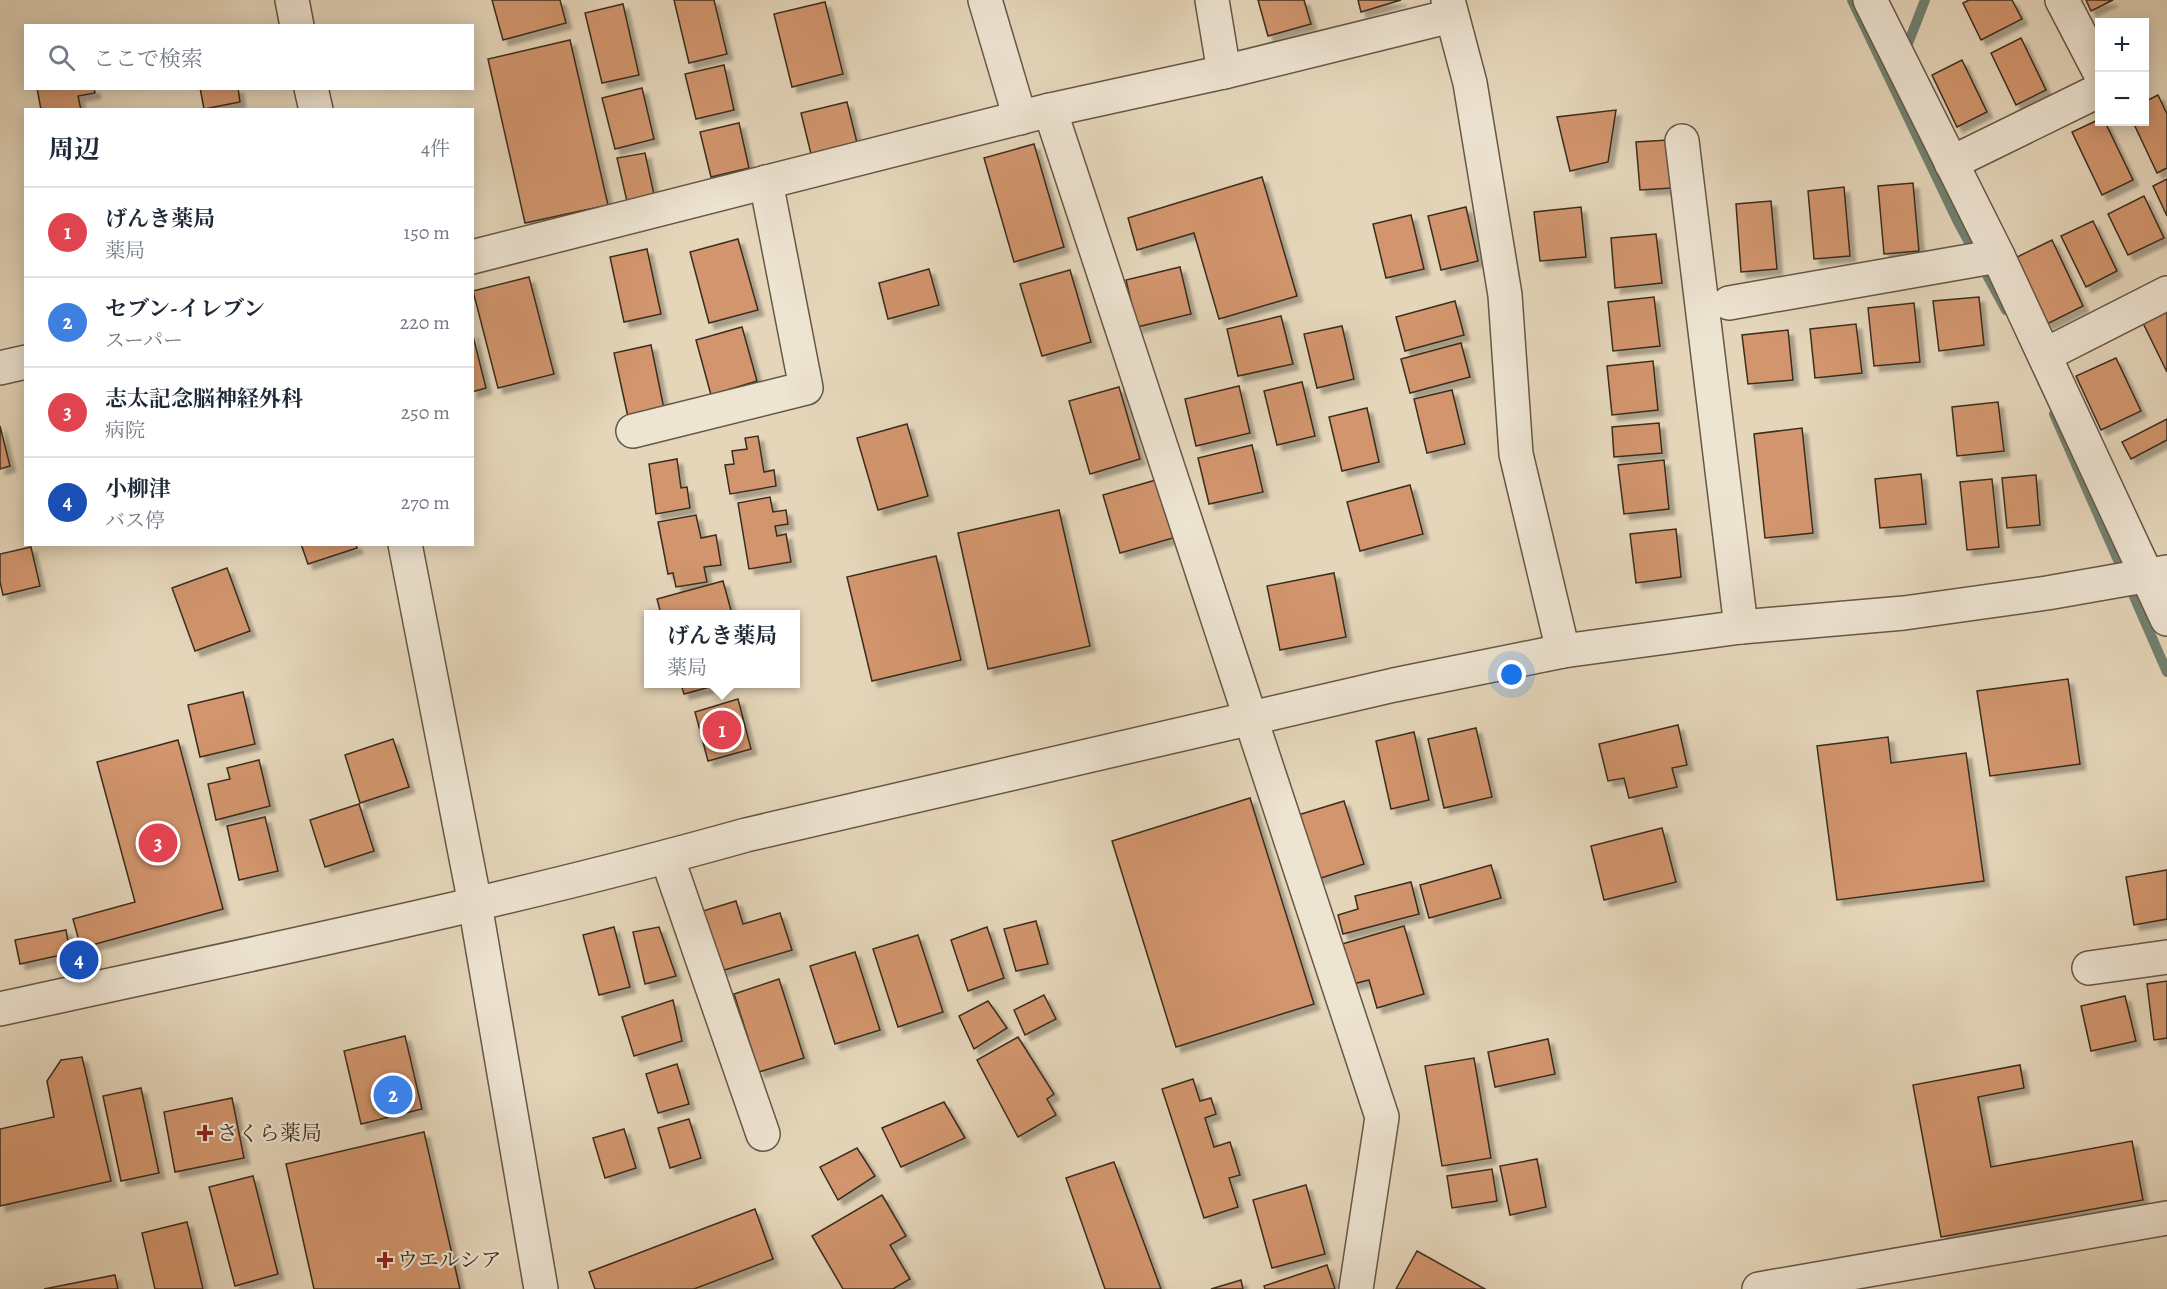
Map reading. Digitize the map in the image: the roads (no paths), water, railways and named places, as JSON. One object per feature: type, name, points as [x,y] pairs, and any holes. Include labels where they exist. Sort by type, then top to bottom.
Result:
[{"type":"street","points":[[292,0],[297,24]]},
{"type":"street","points":[[985,0],[1035,114],[1251,719],[1382,1117],[1356,1289]]},
{"type":"street","points":[[1212,0],[1224,72]]},
{"type":"street","points":[[1870,0],[2045,355],[2158,574],[2167,619]]},
{"type":"street","points":[[2062,0],[2095,63]]},
{"type":"street","points":[[474,256],[1035,114],[1224,72],[1450,8],[1470,83],[1505,295],[1516,454],[1563,651]]},
{"type":"street","points":[[311,90],[316,108]]},
{"type":"street","points":[[1951,163],[2095,92]]},
{"type":"street","points":[[1682,141],[1741,627]]},
{"type":"street","points":[[633,431],[806,388],[766,183]]},
{"type":"street","points":[[1729,303],[1998,256]]},
{"type":"street","points":[[2045,355],[2167,293]]},
{"type":"street","points":[[0,368],[24,362]]},
{"type":"street","points":[[405,546],[475,904],[541,1289]]},
{"type":"street","points":[[0,1009],[475,904],[667,857],[746,835],[1394,684],[1563,651],[1741,627],[1904,613],[2047,593],[2158,574]]},
{"type":"street","points":[[667,857],[763,1134]]},
{"type":"street","points":[[2089,968],[2167,957]]},
{"type":"street","points":[[1759,1289],[2167,1218]]},
{"type":"waterway","points":[[1852,0],[1958,222],[2006,310]]},
{"type":"waterway","points":[[1904,54],[1925,0]]},
{"type":"waterway","points":[[2054,414],[2167,672]]},
{"type":"place","name":"げんき薬局","points":[[722,730]]},
{"type":"place","name":"志太記念脳神経外科","points":[[158,843]]},
{"type":"place","name":"小柳津","points":[[79,960]]},
{"type":"place","name":"セブン-イレブン","points":[[393,1095]]},
{"type":"place","name":"さくら薬局","points":[[205,1133]]},
{"type":"place","name":"ウエルシア","points":[[385,1260]]}]
